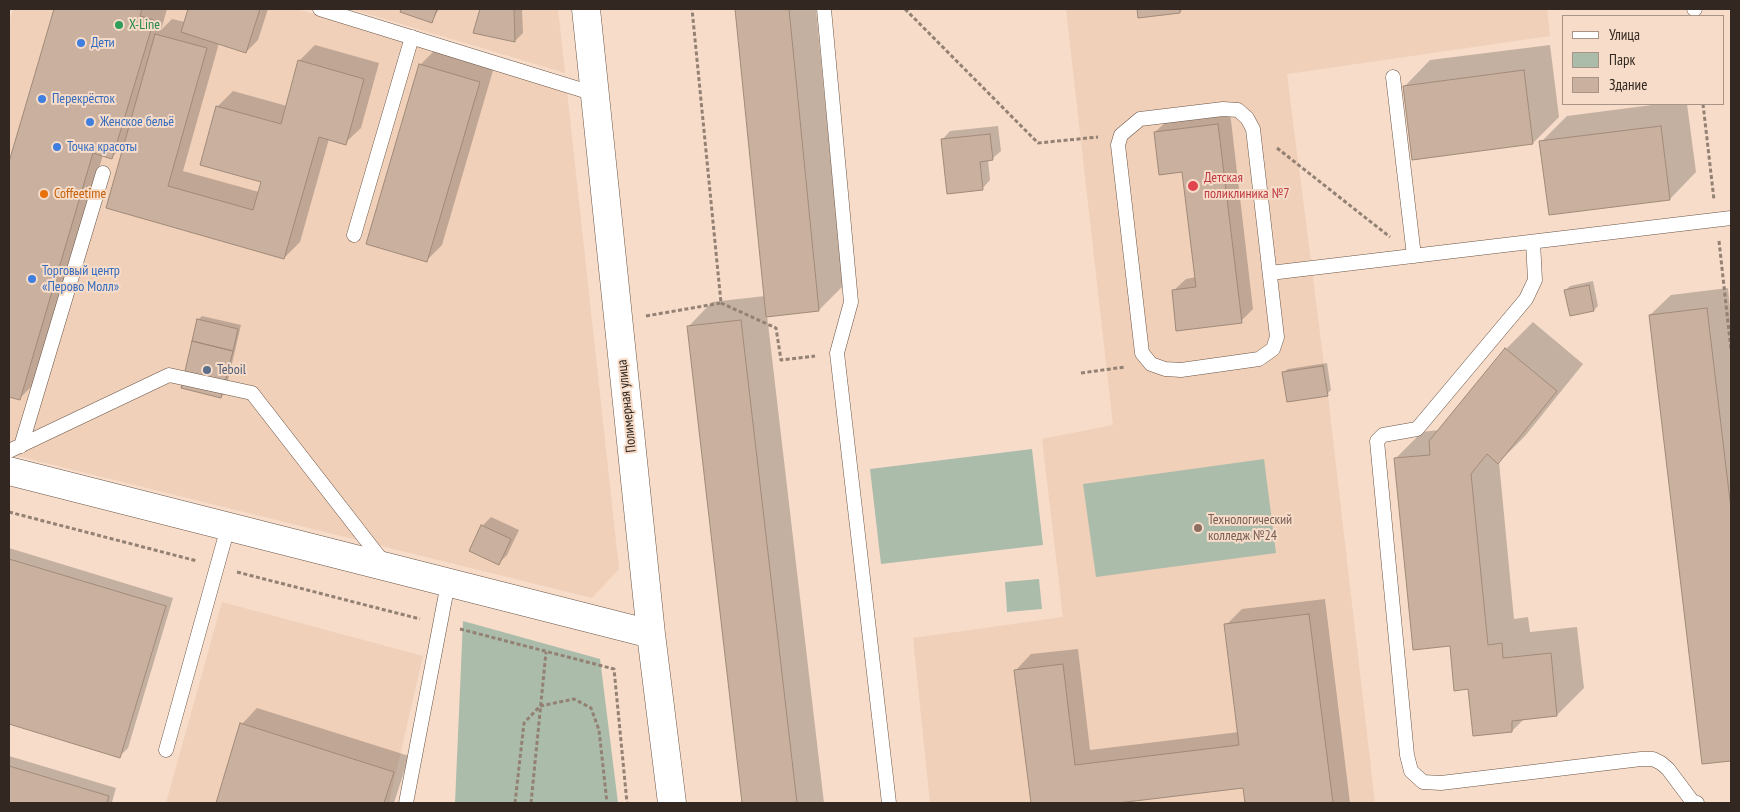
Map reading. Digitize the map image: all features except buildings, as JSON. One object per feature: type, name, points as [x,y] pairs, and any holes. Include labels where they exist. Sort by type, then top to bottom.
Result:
[{"type":"street","name":"Полимерная улица","points":[[586,9],[651,634],[672,803]]},
{"type":"street","points":[[9,471],[651,634]]},
{"type":"lane","points":[[320,9],[595,94]]},
{"type":"lane","points":[[824,9],[851,302],[838,353],[889,803]]},
{"type":"lane","points":[[354,235],[412,37]]},
{"type":"lane","points":[[1393,77],[1414,256]]},
{"type":"lane","points":[[1224,109],[1238,110],[1247,118],[1253,129],[1277,337],[1274,349],[1259,359],[1240,364],[1181,370],[1166,369],[1151,364],[1142,353],[1118,145],[1121,135],[1140,119],[1224,109]]},
{"type":"lane","points":[[15,448],[103,173]]},
{"type":"lane","points":[[1270,273],[1731,218]]},
{"type":"lane","points":[[1533,242],[1535,280],[1526,298],[1426,421],[1417,429],[1383,435],[1377,441],[1407,755],[1411,772],[1423,782],[1441,783],[1641,759],[1653,760],[1662,762],[1692,801],[1697,803]]},
{"type":"lane","points":[[15,448],[170,375],[252,393],[388,568]]},
{"type":"lane","points":[[166,750],[228,527]]},
{"type":"lane","points":[[406,803],[448,583]]},
{"type":"path","points":[[692,9],[721,303]]},
{"type":"path","points":[[905,9],[1038,143],[1121,135]]},
{"type":"path","points":[[1253,129],[1414,256]]},
{"type":"path","points":[[638,318],[721,303],[776,328],[782,360],[838,353]]},
{"type":"path","points":[[1081,373],[1151,364]]},
{"type":"path","points":[[9,512],[614,668],[627,803]]},
{"type":"path","points":[[531,803],[546,652]]},
{"type":"path","points":[[515,803],[524,723],[540,706],[574,699],[591,708],[599,730],[607,803]]},
{"type":"shaded area","points":[[13,9],[297,9],[567,91],[619,569],[592,598],[9,454],[9,23]]},
{"type":"shaded area","points":[[351,9],[558,9],[565,73]]},
{"type":"shaded area","points":[[1066,9],[1547,9],[1550,36],[1287,74],[1328,396],[1375,803],[930,803],[913,638],[1063,617],[1042,439],[1113,425]]},
{"type":"shaded area","points":[[222,602],[423,656],[389,803],[166,803]]},
{"type":"green space","points":[[1032,449],[1043,545],[881,564],[870,469]]},
{"type":"green space","points":[[1264,459],[1276,553],[1096,577],[1083,484]]},
{"type":"green space","points":[[1039,579],[1042,609],[1007,612],[1005,582]]},
{"type":"green space","points":[[463,621],[600,659],[618,803],[455,803]]},
{"type":"place","name":"X-Line","points":[[119,25]]},
{"type":"place","name":"Дети","points":[[81,43]]},
{"type":"place","name":"Перекрёсток","points":[[42,99]]},
{"type":"place","name":"Женское бельё","points":[[90,122]]},
{"type":"place","name":"Точка красоты","points":[[57,147]]},
{"type":"place","name":"Детская поликлиника №7","points":[[1193,186]]},
{"type":"place","name":"Coffeetime","points":[[44,194]]},
{"type":"place","name":"Торговый центр «Перово Молл»","points":[[32,279]]},
{"type":"place","name":"Teboil","points":[[207,370]]},
{"type":"place","name":"Технологический колледж №24","points":[[1198,528]]}]
